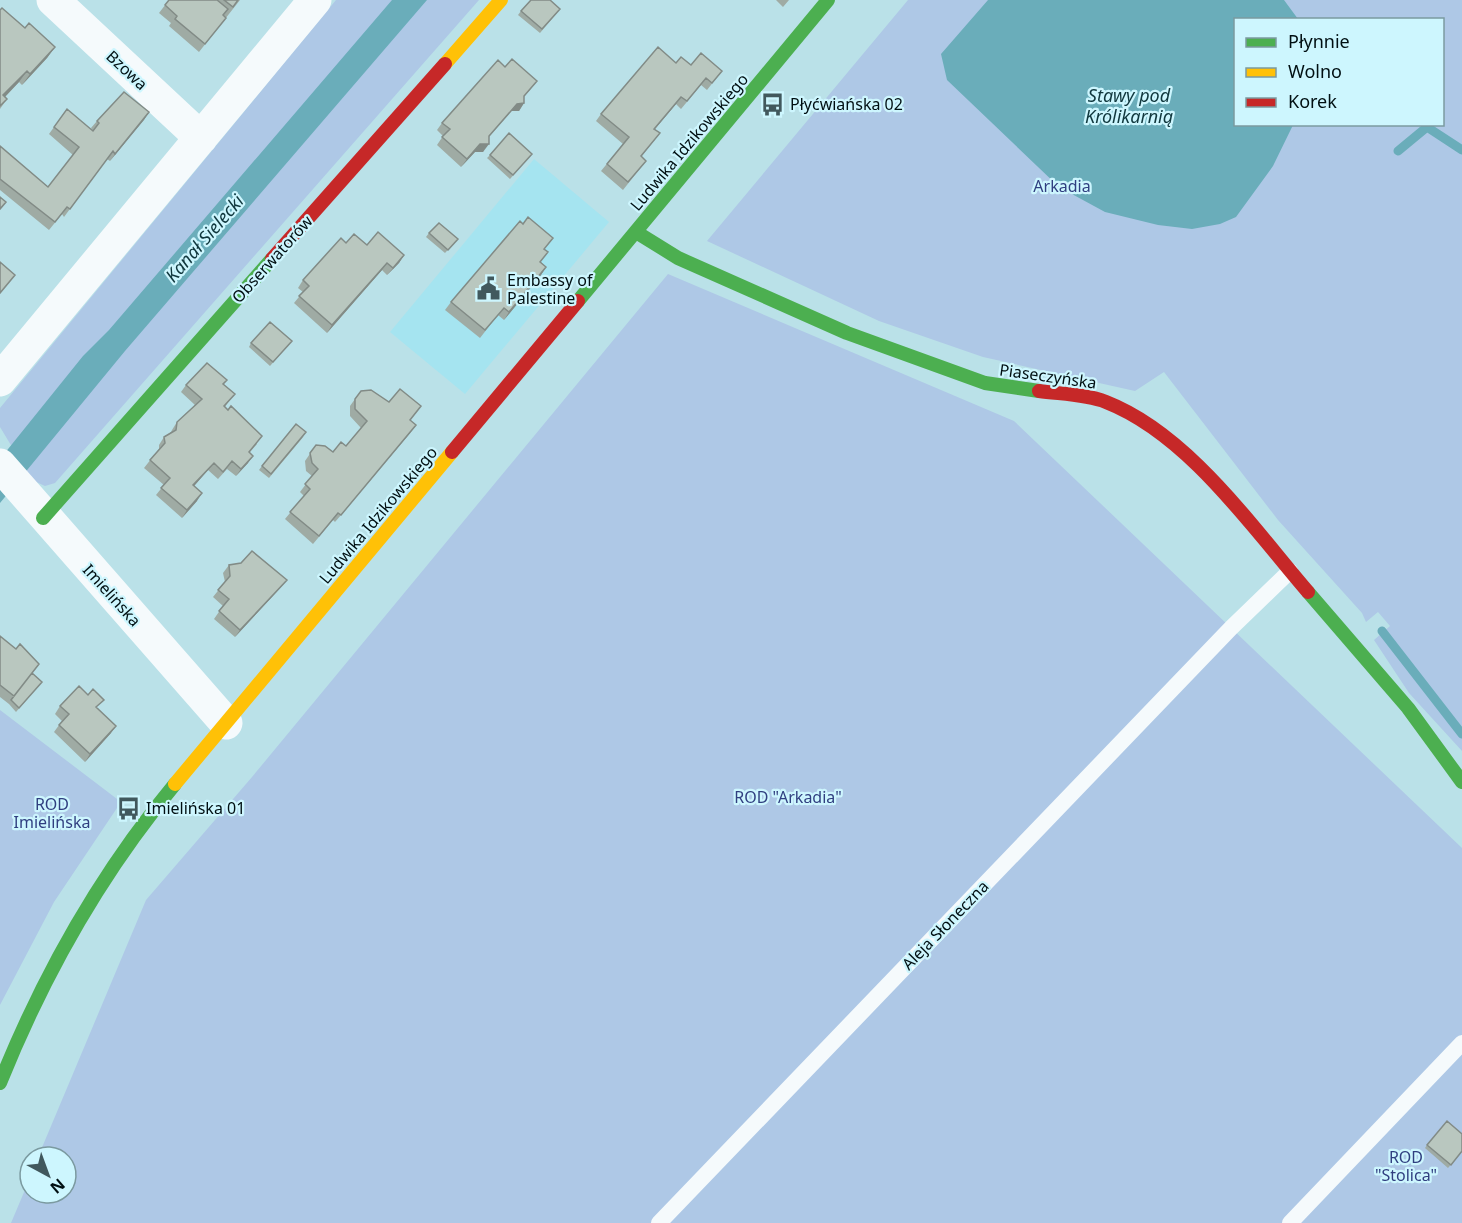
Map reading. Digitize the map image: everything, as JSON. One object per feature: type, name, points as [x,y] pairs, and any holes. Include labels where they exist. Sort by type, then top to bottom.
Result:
[{"type":"street","name":"Bzowa","points":[[53,0],[201,138]]},
{"type":"street","points":[[0,380],[315,0]]},
{"type":"street","name":"Obserwatorów","points":[[43,518],[501,0]]},
{"type":"street","name":"Ludwika Idzikowskiego","points":[[0,1083],[31,1007],[100,888],[162,800],[828,0]]},
{"type":"street","name":"Piaseczyńska","points":[[636,232],[678,258],[847,333],[985,383],[1104,401],[1130,413],[1169,441],[1202,470],[1408,708],[1462,782]]},
{"type":"street","name":"Imielińska","points":[[10,478],[226,723]]},
{"type":"lane","name":"Aleja Słoneczna","points":[[659,1223],[1231,628],[1290,571]]},
{"type":"lane","points":[[1290,1223],[1462,1043]]},
{"type":"shaded area","name":"Embassy of Palestine","points":[[534,159],[609,222],[465,394],[390,332]]},
{"type":"green space","points":[[336,0],[479,0],[55,483],[45,486],[32,480],[0,427],[0,408]]},
{"type":"green space","name":"Arkadia","points":[[908,0],[1462,0],[1462,751],[1409,693],[1374,640],[1390,626],[1378,612],[1366,622],[1362,613],[1278,520],[1164,372],[1135,391],[983,357],[879,321],[707,241]]},
{"type":"green space","name":"ROD \"Arkadia\"","points":[[668,274],[1014,421],[1462,848],[1462,1223],[11,1223],[19,1205],[78,1205],[78,1145],[43,1145],[146,900],[252,777]]},
{"type":"green space","name":"ROD Imielińska","points":[[0,710],[121,802],[54,902],[0,1005]]},
{"type":"water","name":"Kanał Sielecki","points":[[392,0],[427,0],[125,351],[0,503],[0,459],[83,356],[109,330]]},
{"type":"water","name":"Stawy pod Królikarnią","points":[[988,0],[1284,0],[1297,18],[1234,18],[1234,126],[1293,126],[1273,166],[1236,217],[1220,224],[1192,229],[1158,225],[1105,212],[1059,187],[947,80],[941,54]]},
{"type":"building","points":[[169,0],[217,0],[228,9],[223,15],[226,18],[205,44],[175,19],[177,16],[165,5]]},
{"type":"building","points":[[224,0],[238,0],[233,7]]},
{"type":"building","points":[[531,0],[550,0],[560,9],[542,29],[521,11]]},
{"type":"building","points":[[2,8],[25,28],[29,23],[55,47],[30,74],[27,71],[3,95],[7,99],[0,106],[0,10]]},
{"type":"building","points":[[658,47],[676,63],[681,57],[691,65],[701,53],[722,71],[712,83],[706,78],[687,101],[681,97],[654,129],[660,133],[641,156],[646,161],[628,182],[607,164],[629,137],[601,114]]},
{"type":"building","points":[[512,59],[537,81],[524,96],[524,103],[517,104],[489,136],[489,144],[480,144],[467,159],[442,137],[450,129],[442,123],[498,60],[505,67]]},
{"type":"building","points":[[124,92],[149,112],[115,154],[113,151],[70,209],[67,207],[55,222],[0,179],[0,146],[48,187],[79,147],[54,127],[67,109],[93,131],[99,123],[97,121]]},
{"type":"building","points":[[509,133],[532,154],[513,175],[490,155]]},
{"type":"building","points":[[0,197],[6,202],[0,209]]},
{"type":"building","points":[[528,217],[553,238],[544,249],[548,252],[540,262],[546,267],[509,312],[504,308],[485,330],[451,302],[520,221],[523,224]]},
{"type":"building","points":[[439,223],[458,239],[448,250],[429,233]]},
{"type":"building","points":[[378,232],[404,255],[393,268],[387,263],[332,325],[299,296],[309,286],[303,280],[341,238],[346,243],[354,234],[367,245]]},
{"type":"building","points":[[0,262],[15,275],[0,293]]},
{"type":"building","points":[[270,322],[292,341],[273,362],[251,343]]},
{"type":"building","points":[[207,363],[227,380],[223,384],[235,394],[224,406],[228,410],[231,406],[262,436],[249,452],[253,456],[241,469],[232,461],[223,472],[214,463],[193,485],[202,493],[187,510],[161,488],[170,478],[150,460],[165,443],[164,437],[176,430],[177,422],[202,399],[186,385]]},
{"type":"building","points":[[400,389],[421,406],[410,420],[416,425],[341,515],[338,513],[319,536],[290,512],[310,489],[305,484],[318,469],[312,463],[310,453],[316,445],[325,446],[333,452],[341,442],[346,446],[367,421],[355,409],[355,399],[361,391],[371,390],[389,402]]},
{"type":"building","points":[[296,424],[306,432],[271,474],[262,466]]},
{"type":"building","points":[[252,551],[287,580],[240,630],[219,611],[229,599],[218,590],[230,576],[229,565],[241,563]]},
{"type":"building","points":[[0,636],[16,649],[20,644],[39,664],[14,696],[0,685]]},
{"type":"building","points":[[32,673],[42,682],[19,708],[11,700]]},
{"type":"building","points":[[79,686],[88,695],[93,689],[104,700],[96,707],[116,726],[90,754],[59,725],[69,714],[60,706]]},
{"type":"building","points":[[1447,1121],[1462,1134],[1462,1151],[1451,1165],[1427,1145]]},
{"type":"waterway","points":[[1398,151],[1427,127],[1462,150]]},
{"type":"waterway","points":[[1382,631],[1462,734]]},
{"type":"traffic: fast","points":[[578,301],[828,0]]},
{"type":"traffic: fast","points":[[636,232],[678,258],[847,333],[985,383],[1039,391]]},
{"type":"traffic: fast","points":[[43,518],[272,259]]},
{"type":"traffic: fast","points":[[1308,592],[1408,708],[1462,782]]},
{"type":"traffic: fast","points":[[0,1083],[35,1004],[76,927],[122,853],[175,784]]},
{"type":"traffic: slow","points":[[445,64],[501,0]]},
{"type":"traffic: slow","points":[[175,784],[452,452]]},
{"type":"traffic: jam","points":[[272,259],[445,64]]},
{"type":"traffic: jam","points":[[452,452],[578,301]]},
{"type":"traffic: jam","points":[[1039,391],[1098,399],[1136,417],[1164,436],[1217,485],[1308,592]]},
{"type":"place","name":"Płyćwiańska 02","points":[[772,104]]},
{"type":"place","name":"Embassy of Palestine","points":[[489,289]]},
{"type":"place","name":"Imielińska 01","points":[[128,808]]},
{"type":"park label","name":"ROD \"Stolica\"","points":[[1406,1166]]}]
